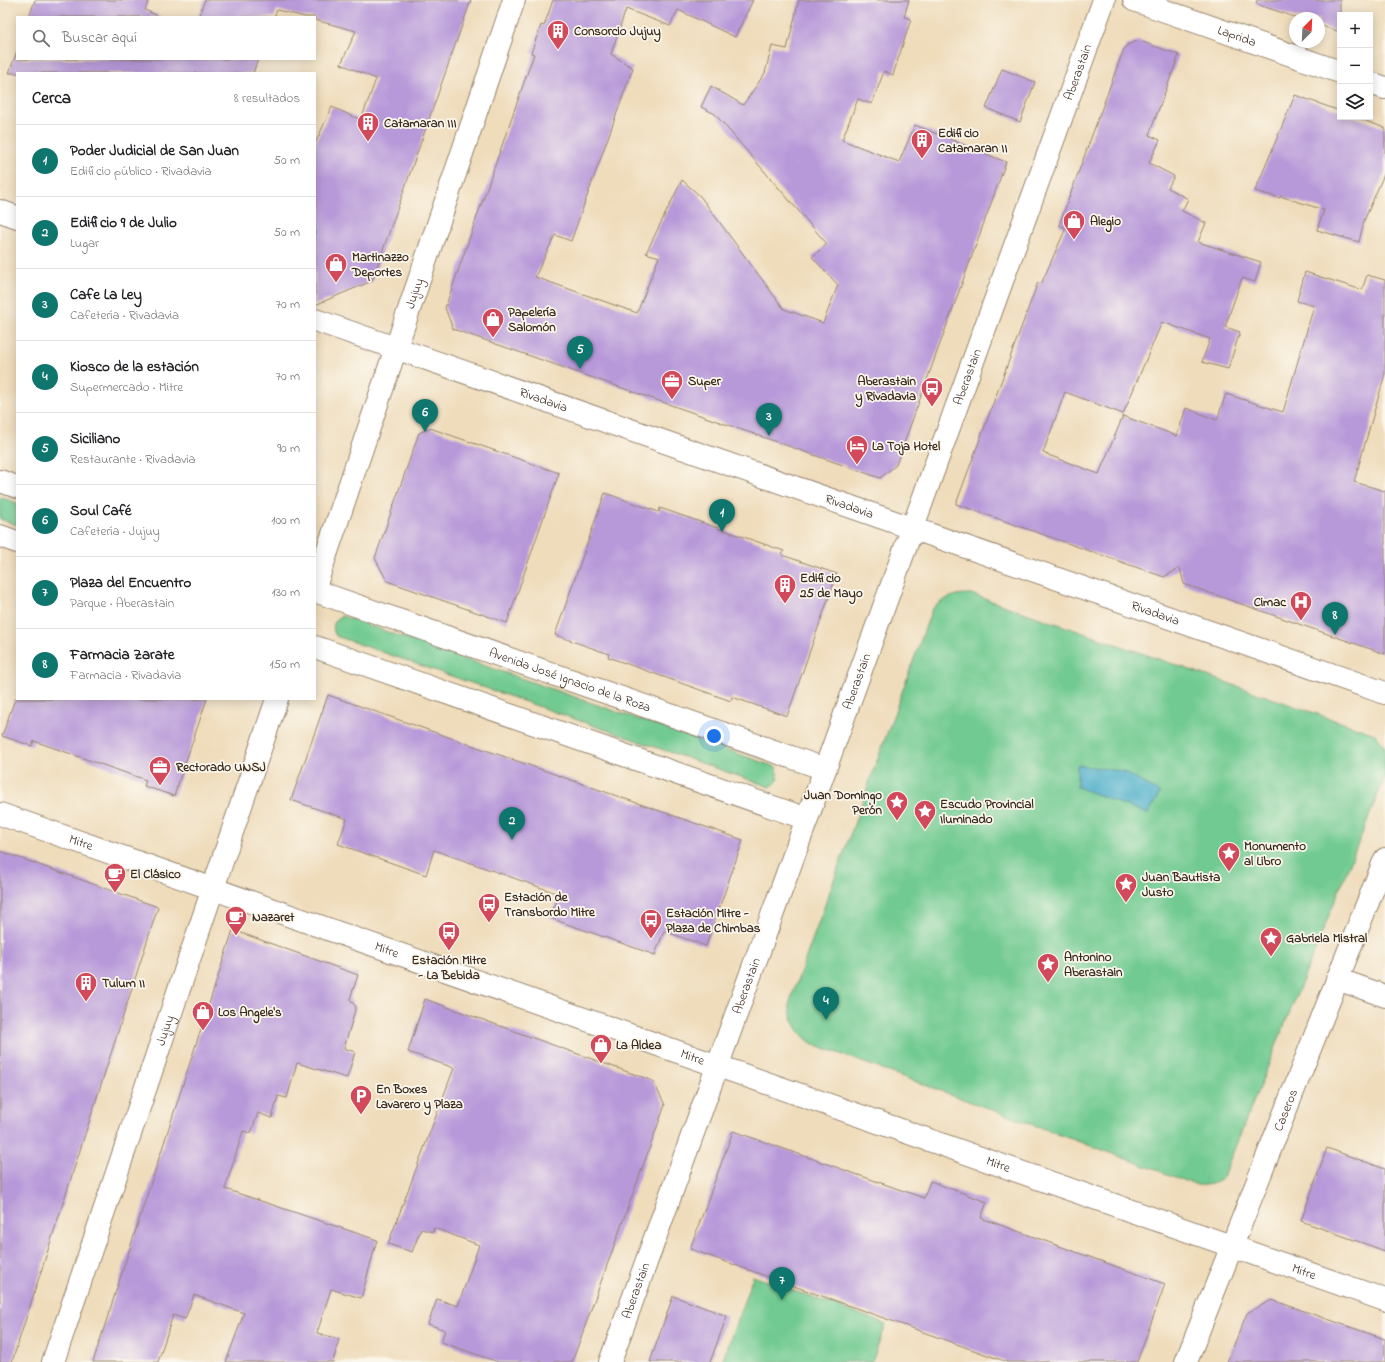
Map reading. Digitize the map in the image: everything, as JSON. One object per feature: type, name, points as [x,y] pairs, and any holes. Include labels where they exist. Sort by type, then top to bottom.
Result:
[{"type":"street","name":"Jujuy","points":[[316,584],[514,0]]},
{"type":"street","name":"Aberastain","points":[[610,1362],[1104,0]]},
{"type":"street","name":"Laprida","points":[[1134,0],[1337,71]]},
{"type":"street","points":[[1373,84],[1385,88]]},
{"type":"street","points":[[0,211],[16,217]]},
{"type":"street","name":"Rivadavia","points":[[316,320],[1385,693]]},
{"type":"street","points":[[0,481],[16,487]]},
{"type":"street","points":[[0,536],[16,542]]},
{"type":"street","name":"Avenida José Ignacio de la Roza","points":[[316,591],[825,769]]},
{"type":"street","points":[[316,647],[807,819]]},
{"type":"street","name":"Jujuy","points":[[53,1362],[277,700]]},
{"type":"street","name":"Mitre","points":[[0,814],[1385,1300]]},
{"type":"street","name":"Caseros","points":[[1186,1362],[1385,859]]},
{"type":"street","points":[[1337,979],[1385,996]]},
{"type":"green space","points":[[0,497],[16,503],[16,525],[0,519]]},
{"type":"green space","points":[[971,594],[1375,734],[1385,747],[1385,777],[1223,1177],[1214,1183],[1208,1185],[1197,1185],[813,1044],[796,1027],[789,1004],[932,609],[940,602],[950,597]]},
{"type":"green space","points":[[342,616],[776,767],[778,773],[777,781],[770,787],[336,636],[333,627],[335,622]]},
{"type":"green space","points":[[753,1276],[886,1324],[872,1362],[722,1362]]},
{"type":"water","points":[[1077,765],[1122,771],[1160,793],[1148,814],[1077,787]]},
{"type":"building","points":[[35,0],[149,0],[145,10],[159,16],[29,16]]},
{"type":"building","points":[[205,0],[471,0],[372,281],[316,305],[316,142],[332,107],[361,120],[376,79],[341,64],[356,31],[316,20],[316,16],[301,16],[277,10],[274,16],[198,16]]},
{"type":"building","points":[[553,0],[753,0],[735,37],[678,10],[670,26],[626,9],[611,54],[633,68],[571,241],[555,235],[535,277],[637,313],[659,257],[646,253],[682,180],[700,196],[784,309],[823,323],[838,285],[812,257],[827,244],[715,114],[701,107],[711,86],[743,105],[765,73],[772,46],[787,49],[799,0],[909,0],[904,17],[911,19],[893,75],[884,71],[872,104],[858,99],[842,140],[899,162],[915,125],[1006,162],[896,465],[880,478],[453,329],[445,308],[534,54],[531,53],[541,25],[544,26]]},
{"type":"building","points":[[1257,0],[1340,0],[1340,12],[1337,12],[1337,31],[1325,27],[1325,12],[1289,12],[1289,15],[1256,4]]},
{"type":"building","points":[[1137,41],[1179,55],[1149,135],[1160,140],[1149,163],[1174,176],[1168,188],[1188,199],[1182,211],[1206,223],[1198,242],[1261,262],[1255,282],[1242,278],[1225,327],[1240,332],[1228,369],[1202,362],[1210,339],[1162,322],[1123,414],[1065,392],[1043,453],[1099,474],[1123,416],[1177,436],[1186,408],[1217,420],[1226,394],[1283,412],[1314,306],[1297,301],[1305,272],[1362,290],[1367,275],[1385,280],[1385,374],[1354,482],[1385,491],[1385,654],[1184,584],[1180,568],[1164,577],[956,504],[1038,282],[1041,284],[1066,228],[1059,225],[1123,51],[1127,45]]},
{"type":"building","points":[[16,54],[16,60],[258,60],[253,72],[9,73]]},
{"type":"building","points":[[1002,69],[1035,82],[1020,122],[986,108]]},
{"type":"building","points":[[1295,95],[1337,110],[1337,120],[1363,120],[1385,128],[1385,172],[1364,221],[1359,242],[1317,230],[1324,210],[1280,196],[1280,198],[1255,191]]},
{"type":"building","points":[[430,428],[559,473],[507,623],[387,581],[375,558],[419,433]]},
{"type":"building","name":"Edificio 25 de Mayo","points":[[605,493],[659,512],[660,508],[784,551],[782,555],[837,574],[787,716],[732,697],[731,701],[608,657],[609,654],[555,635]]},
{"type":"building","points":[[328,695],[743,840],[706,946],[664,931],[655,955],[550,918],[559,894],[434,850],[426,875],[338,844],[347,819],[291,800]]},
{"type":"building","points":[[15,699],[207,700],[174,796],[144,786],[146,780],[34,741],[32,746],[2,736]]},
{"type":"building","points":[[0,851],[158,907],[12,1362],[0,1362]]},
{"type":"building","points":[[233,930],[358,975],[350,999],[356,1007],[344,1048],[355,1052],[347,1078],[297,1063],[287,1098],[278,1096],[272,1118],[258,1113],[251,1133],[243,1131],[225,1189],[377,1240],[361,1298],[331,1289],[317,1333],[339,1339],[333,1362],[226,1362],[244,1313],[194,1295],[185,1319],[173,1315],[158,1362],[93,1362]]},
{"type":"building","points":[[425,999],[653,1081],[665,1105],[572,1362],[498,1362],[441,1342],[445,1330],[428,1324],[437,1299],[458,1306],[479,1245],[434,1228],[433,1232],[421,1229],[412,1252],[388,1244],[454,1068],[408,1052]]},
{"type":"building","points":[[733,1131],[924,1198],[930,1181],[987,1202],[981,1218],[1165,1284],[1137,1362],[1007,1362],[690,1249]]},
{"type":"building","points":[[1327,1148],[1385,1169],[1385,1251],[1301,1221]]},
{"type":"building","points":[[673,1296],[727,1316],[710,1362],[650,1362]]},
{"type":"building","points":[[1272,1300],[1385,1339],[1385,1362],[1227,1362],[1247,1313]]},
{"type":"place","name":"Consorcio Jujuy","points":[[558,50]]},
{"type":"place","name":"Catamaran III","points":[[368,142]]},
{"type":"place","name":"Edificio Catamaran II","points":[[922,160]]},
{"type":"place","name":"Alegio","points":[[1074,240]]},
{"type":"place","name":"Martinazzo Deportes","points":[[336,284]]},
{"type":"place","name":"Papelería Salomón","points":[[493,338]]},
{"type":"place","name":"Siciliano","points":[[580,369]]},
{"type":"place","name":"Super","points":[[672,400]]},
{"type":"place","name":"Aberastain y Rivadavia","points":[[932,408]]},
{"type":"place","name":"Soul Café","points":[[425,432]]},
{"type":"place","name":"Cafe La Ley","points":[[769,436]]},
{"type":"place","name":"La Toja Hotel","points":[[857,466]]},
{"type":"place","name":"Poder Judicial de San Juan","points":[[722,532]]},
{"type":"place","name":"Edificio 25 de Mayo","points":[[785,604]]},
{"type":"place","name":"Cimac","points":[[1301,622]]},
{"type":"place","name":"Farmacia Zarate","points":[[1335,635]]},
{"type":"place","name":"Rectorado UNSJ","points":[[160,786]]},
{"type":"place","name":"Juan Domingo Perón","points":[[897,822]]},
{"type":"place","name":"Escudo Provincial Iluminado","points":[[925,830]]},
{"type":"place","name":"Edificio 9 de Julio","points":[[512,840]]},
{"type":"place","name":"Monumento al Libro","points":[[1229,872]]},
{"type":"place","name":"El Clásico","points":[[115,894]]},
{"type":"place","name":"Juan Bautista Justo","points":[[1126,904]]},
{"type":"place","name":"Estación de Transbordo Mitre","points":[[489,924]]},
{"type":"place","name":"Nazaret","points":[[236,936]]},
{"type":"place","name":"Estación Mitre - Plaza de Chimbas","points":[[651,940]]},
{"type":"place","name":"Estación Mitre - La Bebida","points":[[449,952]]},
{"type":"place","name":"Gabriela Mistral","points":[[1271,958]]},
{"type":"place","name":"Antonino Aberastain","points":[[1048,984]]},
{"type":"place","name":"Tulum II","points":[[86,1002]]},
{"type":"place","name":"Kiosco de la estación","points":[[826,1020]]},
{"type":"place","name":"Los Angele's","points":[[203,1032]]},
{"type":"place","name":"La Aldea","points":[[601,1064]]},
{"type":"place","name":"En Boxes Lavarero y Plaza","points":[[361,1116]]},
{"type":"place","name":"Plaza del Encuentro","points":[[782,1300]]}]
